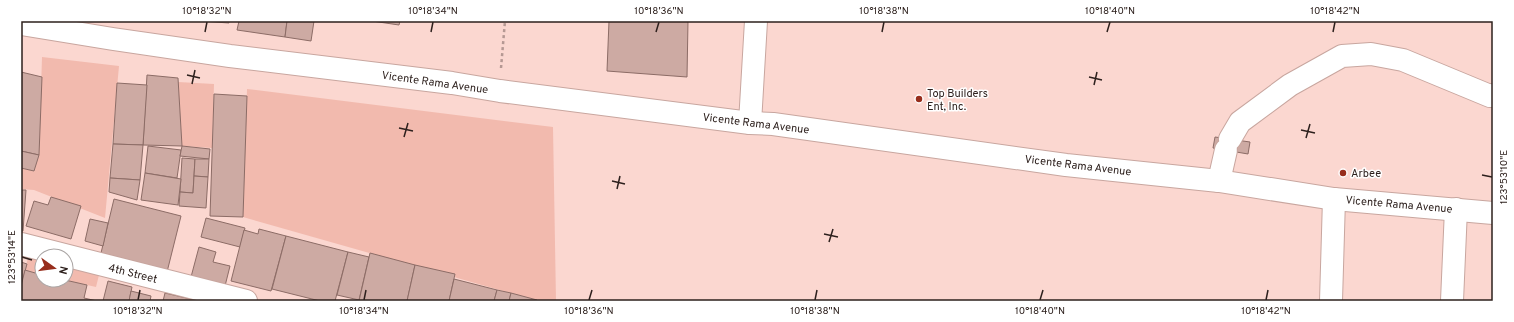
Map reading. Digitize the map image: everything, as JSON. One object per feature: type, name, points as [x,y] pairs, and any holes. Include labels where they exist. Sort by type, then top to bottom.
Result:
[{"type":"main road","points":[[750,123],[756,21]]},
{"type":"main road","name":"Vicente Rama Avenue","points":[[21,24],[84,27],[112,39],[230,56],[452,83],[500,91],[781,126],[1066,165],[1219,181],[1334,199],[1493,213]]},
{"type":"main road","points":[[1219,181],[1228,145],[1240,122],[1290,85],[1342,56],[1371,54],[1403,60],[1490,96],[1493,95]]},
{"type":"main road","points":[[1331,301],[1334,199]]},
{"type":"main road","points":[[1452,301],[1456,209]]},
{"type":"main road","name":"4th Street","points":[[21,244],[246,301]]},
{"type":"path","points":[[500,91],[505,21]]},
{"type":"shaded area","points":[[42,57],[119,66],[105,218],[34,190],[21,189],[21,168],[34,171],[39,155]]},
{"type":"shaded area","points":[[178,82],[214,84],[212,148],[182,146]]},
{"type":"shaded area","points":[[247,89],[553,127],[556,301],[538,301],[243,217]]},
{"type":"shaded area","points":[[29,254],[34,255],[34,273],[25,270]]},
{"type":"shaded area","points":[[74,265],[100,271],[96,287],[74,282]]},
{"type":"building","points":[[201,21],[229,21],[229,23]]},
{"type":"building","points":[[239,21],[287,21],[285,37],[237,30]]},
{"type":"building","points":[[287,21],[314,21],[311,41],[285,37]]},
{"type":"building","points":[[372,21],[400,21],[399,25]]},
{"type":"building","points":[[609,21],[688,21],[687,77],[607,71]]},
{"type":"building","points":[[21,72],[42,77],[39,155],[21,151]]},
{"type":"building","points":[[147,75],[178,78],[182,146],[143,145]]},
{"type":"building","points":[[117,83],[147,85],[143,145],[113,144]]},
{"type":"building","points":[[214,94],[247,96],[243,217],[210,216]]},
{"type":"building","points":[[1215,137],[1250,142],[1248,154],[1213,148]]},
{"type":"building","points":[[113,144],[143,145],[140,180],[110,178]]},
{"type":"building","points":[[148,146],[181,150],[177,178],[145,173]]},
{"type":"building","points":[[182,146],[210,149],[209,159],[180,156]]},
{"type":"building","points":[[21,151],[39,155],[34,171],[21,168]]},
{"type":"building","points":[[182,158],[195,159],[193,193],[180,192]]},
{"type":"building","points":[[195,159],[209,159],[208,177],[194,176]]},
{"type":"building","points":[[145,173],[181,179],[178,205],[141,200]]},
{"type":"building","points":[[194,176],[208,177],[206,208],[179,206],[180,192],[193,193]]},
{"type":"building","points":[[110,178],[140,180],[137,200],[109,192]]},
{"type":"building","points":[[21,190],[26,190],[23,231],[21,231]]},
{"type":"building","points":[[51,197],[81,206],[71,239],[26,226],[34,201],[48,205]]},
{"type":"building","points":[[114,199],[181,216],[166,276],[142,270],[144,264],[101,253]]},
{"type":"building","points":[[206,218],[245,228],[240,247],[201,237]]},
{"type":"building","points":[[90,219],[108,223],[103,246],[85,241]]},
{"type":"building","points":[[259,229],[286,236],[271,291],[231,281],[244,230],[258,234]]},
{"type":"building","points":[[286,236],[348,252],[335,301],[320,301],[272,289]]},
{"type":"building","points":[[199,247],[216,252],[213,262],[230,266],[225,286],[191,277]]},
{"type":"building","points":[[348,252],[369,257],[359,300],[337,295]]},
{"type":"building","points":[[370,253],[415,265],[407,301],[359,301]]},
{"type":"building","points":[[21,262],[27,264],[21,286]]},
{"type":"building","points":[[415,265],[455,274],[449,301],[407,301]]},
{"type":"building","points":[[25,270],[34,273],[34,288],[74,288],[74,282],[87,285],[84,298],[97,301],[21,301],[21,286]]},
{"type":"building","points":[[454,279],[497,290],[494,301],[449,301]]},
{"type":"building","points":[[108,281],[132,287],[129,301],[103,301]]},
{"type":"building","points":[[497,290],[511,293],[509,301],[494,301]]},
{"type":"building","points":[[131,291],[151,296],[150,301],[129,301]]},
{"type":"building","points":[[165,293],[195,300],[163,301]]},
{"type":"building","points":[[511,293],[537,300],[537,301],[509,301]]},
{"type":"place","name":"Top Builders Ent, Inc.","points":[[919,99]]},
{"type":"place","name":"Arbee","points":[[1343,173]]}]
